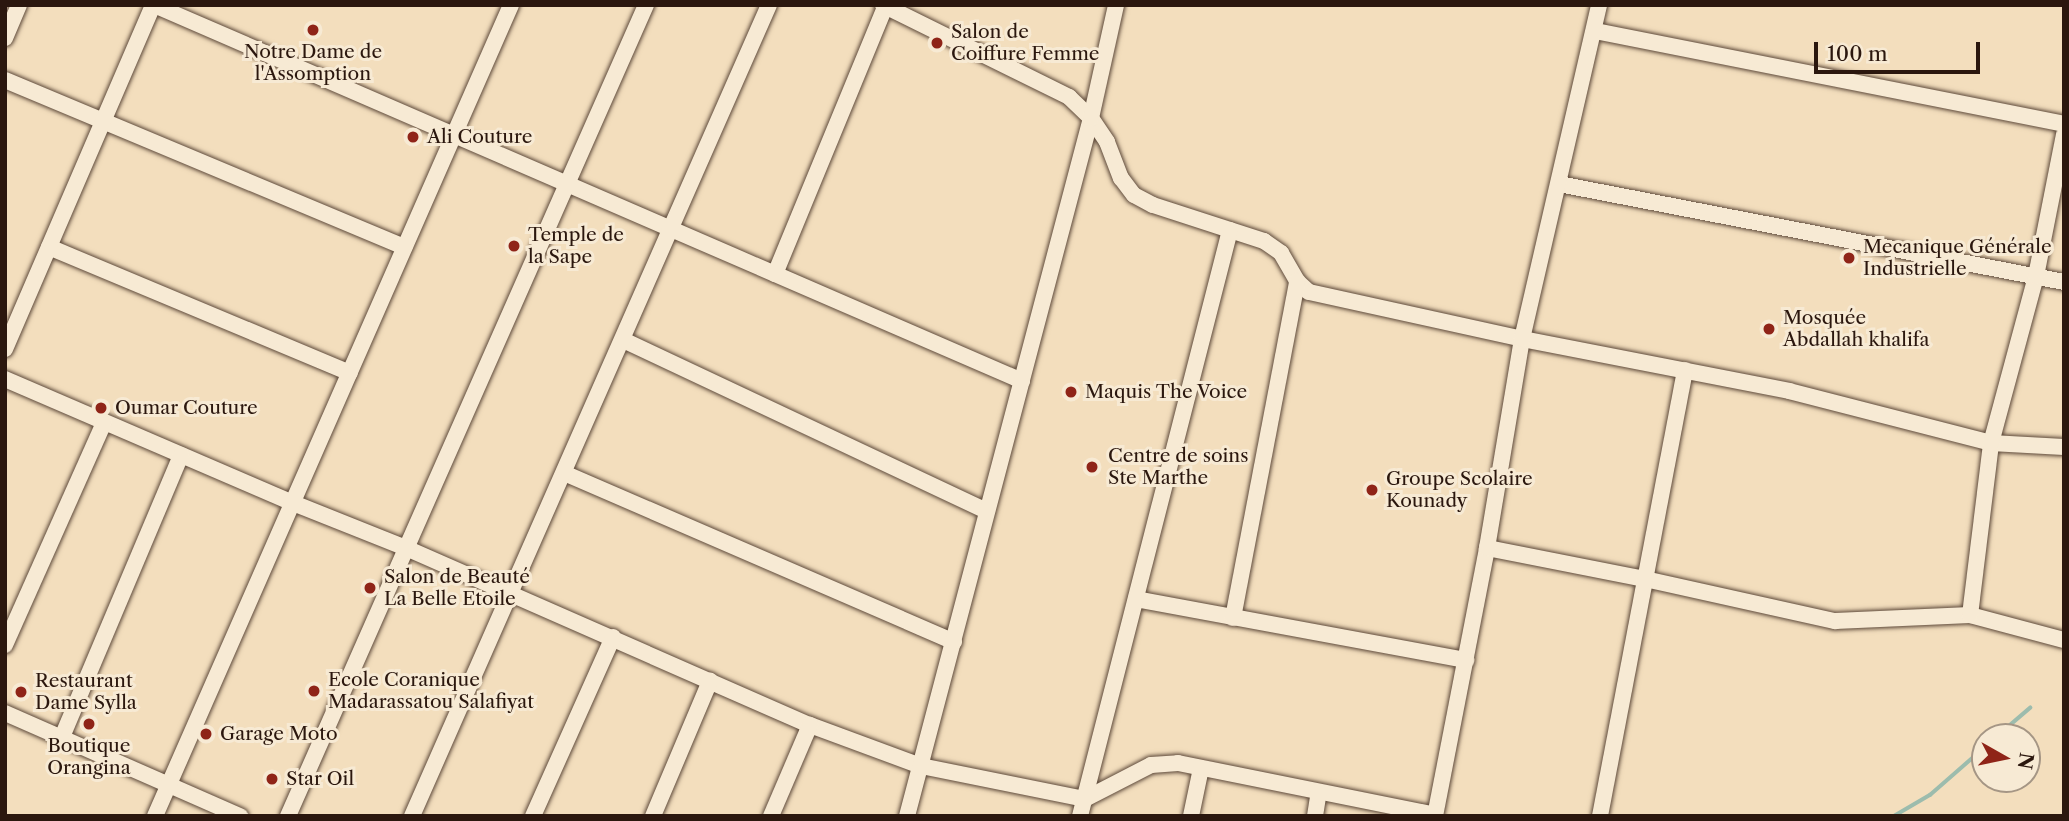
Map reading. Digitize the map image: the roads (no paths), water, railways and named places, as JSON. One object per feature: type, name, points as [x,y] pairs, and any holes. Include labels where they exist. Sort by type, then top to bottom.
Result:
[{"type":"street","points":[[5,38],[19,5]]},
{"type":"street","points":[[5,349],[153,5],[1022,381]]},
{"type":"street","points":[[155,816],[511,5]]},
{"type":"street","points":[[288,816],[646,5]]},
{"type":"street","points":[[412,816],[769,5]]},
{"type":"street","points":[[907,816],[1091,118],[1116,5]]},
{"type":"street","points":[[5,379],[293,503],[406,548],[810,725],[921,766],[1085,799],[1151,765],[1178,763],[1435,815],[1487,548],[1522,339],[1599,5]]},
{"type":"street","points":[[775,274],[885,6],[1069,97],[1091,118],[1107,142],[1121,178],[1135,195],[1153,205],[1264,241],[1281,254],[1297,281],[1309,292],[1522,339],[1789,391],[1991,443],[2064,447]]},
{"type":"street","points":[[1595,31],[2064,124]]},
{"type":"street","points":[[5,80],[103,124],[404,247]]},
{"type":"street","points":[[1970,615],[1991,443],[2036,276],[2064,135]]},
{"type":"street","points":[[1559,184],[2064,282]]},
{"type":"street","points":[[1080,816],[1230,230]]},
{"type":"street","points":[[49,247],[350,373]]},
{"type":"street","points":[[1233,618],[1297,281]]},
{"type":"street","points":[[623,340],[987,511]]},
{"type":"street","points":[[1600,816],[1685,370]]},
{"type":"street","points":[[5,645],[104,423]]},
{"type":"street","points":[[62,737],[181,455]]},
{"type":"street","points":[[564,472],[954,642]]},
{"type":"street","points":[[1487,548],[1835,621],[1970,615],[2064,640]]},
{"type":"street","points":[[1136,599],[1466,660]]},
{"type":"street","points":[[533,816],[613,637]]},
{"type":"street","points":[[653,816],[710,681]]},
{"type":"street","points":[[5,713],[240,816]]},
{"type":"street","points":[[771,816],[810,725]]},
{"type":"street","points":[[1191,816],[1201,768]]},
{"type":"street","points":[[1314,816],[1319,792]]},
{"type":"waterway","points":[[2012,723],[2030,708]]},
{"type":"waterway","points":[[1894,816],[1930,795],[1971,759]]},
{"type":"place","name":"Notre Dame de l'Assomption","points":[[313,30]]},
{"type":"place","name":"Salon de Coiffure Femme","points":[[937,43]]},
{"type":"place","name":"Ali Couture","points":[[413,137]]},
{"type":"place","name":"Temple de la Sape","points":[[514,246]]},
{"type":"place","name":"Mecanique Générale Industrielle","points":[[1849,258]]},
{"type":"place","name":"Mosquée Abdallah khalifa","points":[[1769,329]]},
{"type":"place","name":"Maquis The Voice","points":[[1071,392]]},
{"type":"place","name":"Oumar Couture","points":[[101,408]]},
{"type":"place","name":"Centre de soins Ste Marthe","points":[[1092,467]]},
{"type":"place","name":"Groupe Scolaire Kounady","points":[[1372,490]]},
{"type":"place","name":"Salon de Beauté La Belle Etoile","points":[[370,588]]},
{"type":"place","name":"Ecole Coranique Madarassatou Salafiyat","points":[[314,691]]},
{"type":"place","name":"Restaurant Dame Sylla","points":[[21,692]]},
{"type":"place","name":"Boutique Orangina","points":[[89,724]]},
{"type":"place","name":"Garage Moto","points":[[206,734]]},
{"type":"place","name":"Star Oil","points":[[272,779]]}]
